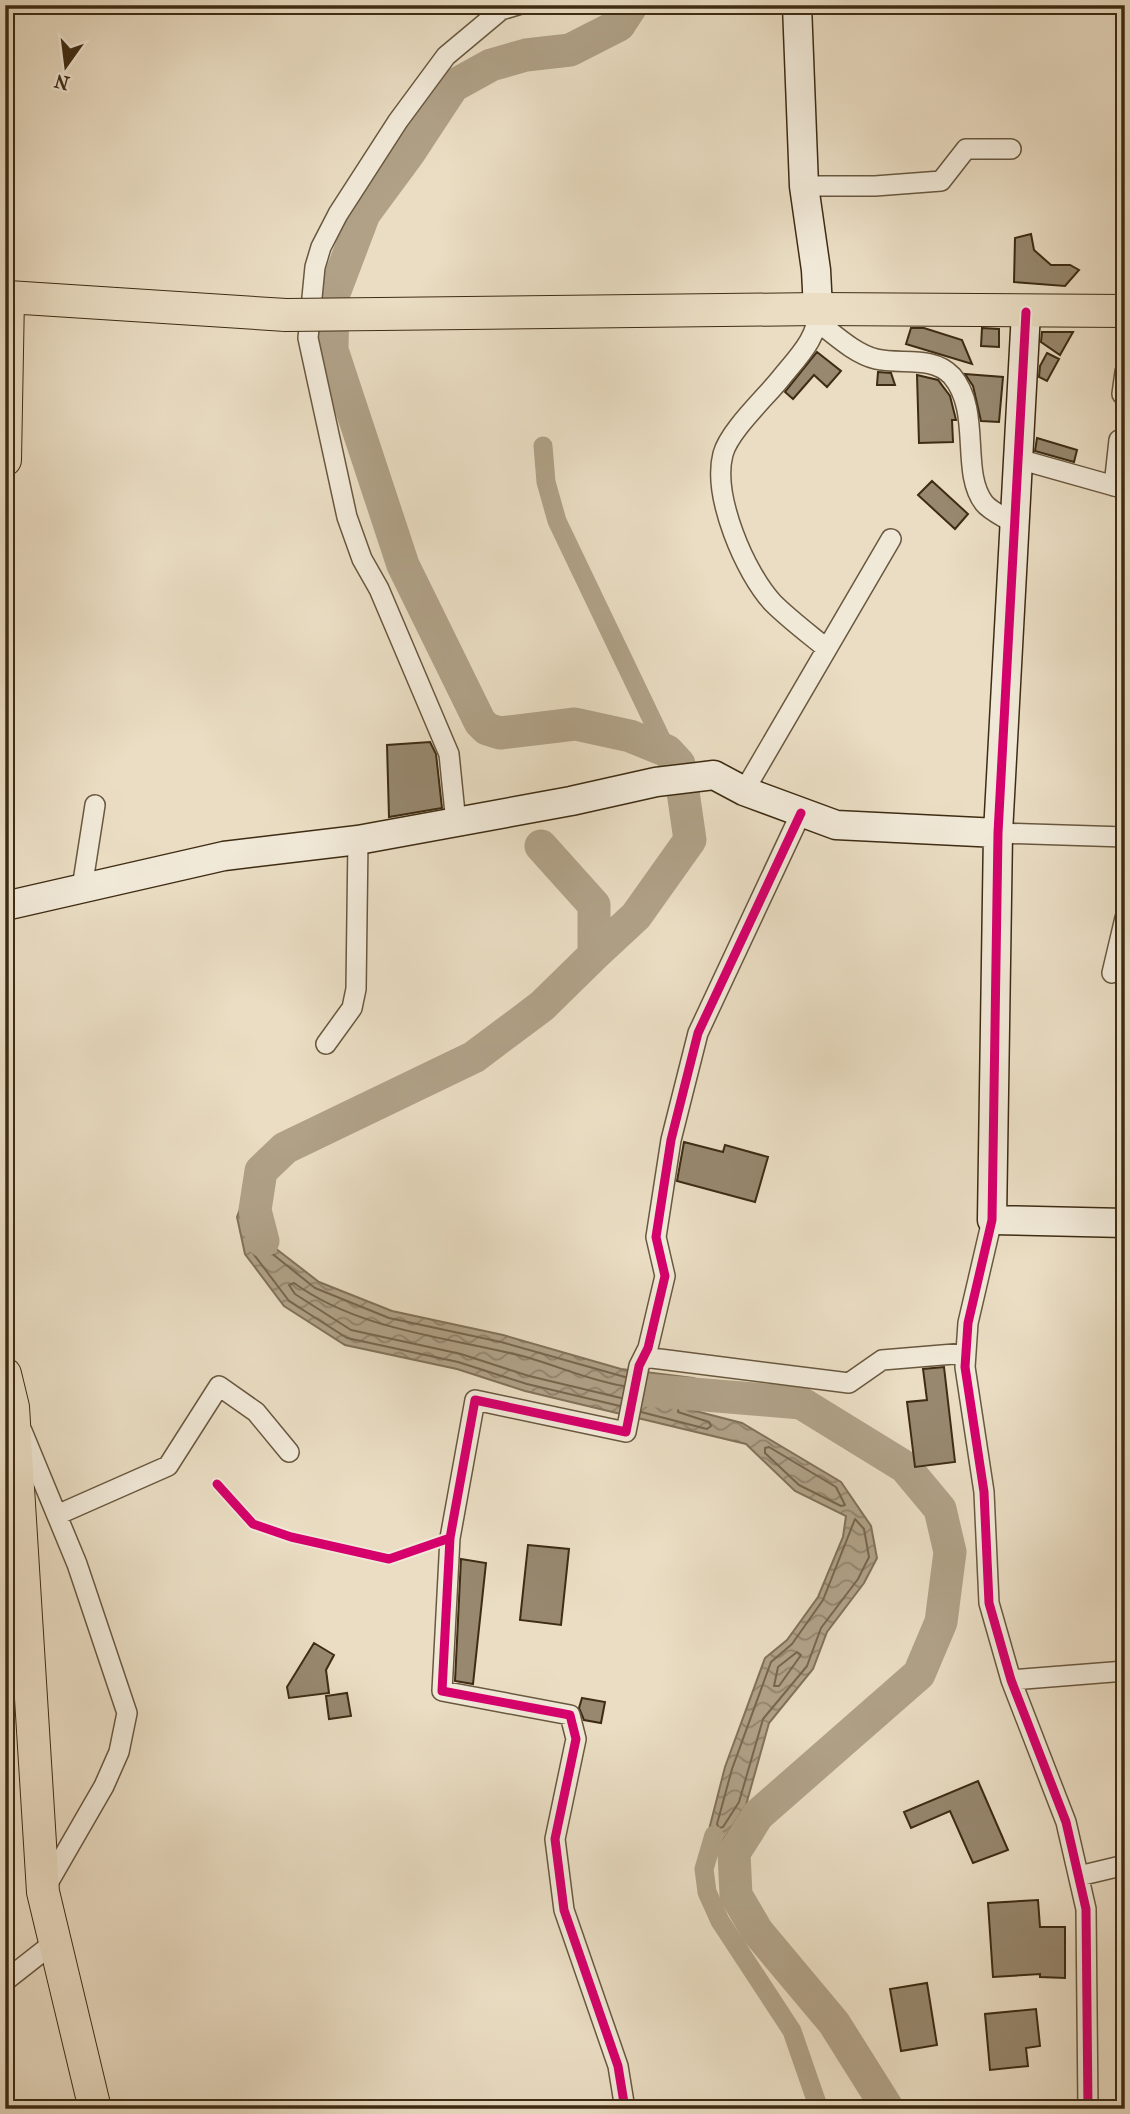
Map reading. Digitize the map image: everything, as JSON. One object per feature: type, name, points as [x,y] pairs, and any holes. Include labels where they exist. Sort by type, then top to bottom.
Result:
[{"type":"main road","points":[[5,460],[7,297],[286,315],[1125,312]]},
{"type":"main road","points":[[5,1374],[13,1407],[43,1892],[95,2109]]},
{"type":"street","points":[[797,5],[804,186],[815,257],[818,315],[808,346],[735,434],[723,454],[722,486],[733,536],[772,601],[826,649]]},
{"type":"street","points":[[456,823],[449,754],[379,589],[362,559],[347,517],[308,338],[315,267],[321,247],[338,214],[398,121],[446,56],[506,7]]},
{"type":"street","points":[[804,186],[875,186],[941,181],[965,149],[1011,149]]},
{"type":"street","points":[[1026,312],[998,834],[992,1220],[968,1323],[965,1367],[984,1492],[989,1603],[1011,1680],[1066,1822],[1086,1909],[1088,2109]]},
{"type":"street","points":[[818,315],[850,346],[875,359],[940,365],[953,377],[966,400],[976,482],[984,503],[1015,524]]},
{"type":"street","points":[[1122,394],[1125,372]]},
{"type":"street","points":[[1018,459],[1119,488],[1119,440]]},
{"type":"street","points":[[744,791],[891,539]]},
{"type":"street","points":[[5,905],[224,856],[358,840],[571,801],[656,782],[714,775],[744,791],[836,825],[998,834],[1125,837]]},
{"type":"street","points":[[82,888],[95,805]]},
{"type":"street","points":[[625,2109],[618,2066],[564,1910],[555,1839],[576,1739],[570,1715],[442,1690],[450,1538],[475,1400],[626,1432],[665,1276],[656,1237],[671,1140],[698,1033],[801,813]]},
{"type":"street","points":[[326,1044],[352,1008],[356,989],[358,840]]},
{"type":"street","points":[[1112,973],[1125,918]]},
{"type":"street","points":[[992,1220],[1125,1223]]},
{"type":"street","points":[[642,1361],[849,1383],[882,1360],[966,1353]]},
{"type":"street","points":[[57,1515],[168,1466],[219,1386],[256,1412],[289,1452]]},
{"type":"street","points":[[13,1407],[57,1515],[127,1713],[119,1752],[104,1786],[43,1892]]},
{"type":"street","points":[[1011,1680],[1125,1671]]},
{"type":"street","points":[[1079,1876],[1125,1864]]},
{"type":"street","points":[[5,1981],[56,1941]]},
{"type":"water","points":[[247,1190],[268,1205],[275,1248],[319,1282],[392,1311],[503,1335],[621,1369],[694,1378],[684,1408],[742,1423],[841,1482],[871,1526],[877,1558],[864,1583],[827,1632],[813,1669],[769,1723],[746,1805],[711,1859],[702,1857],[725,1767],[765,1658],[787,1640],[818,1597],[843,1537],[846,1516],[795,1491],[746,1444],[525,1391],[457,1369],[345,1345],[284,1306],[245,1254],[237,1217]]},
{"type":"building","points":[[1031,234],[1034,250],[1051,265],[1070,265],[1079,270],[1065,286],[1014,282],[1015,238]]},
{"type":"building","points":[[911,328],[924,328],[962,340],[972,364],[906,344]]},
{"type":"building","points":[[982,328],[999,329],[999,347],[981,346]]},
{"type":"building","points":[[1042,332],[1073,332],[1060,355],[1041,342]]},
{"type":"building","points":[[817,352],[841,371],[827,387],[814,375],[793,399],[785,392]]},
{"type":"building","points":[[1047,353],[1059,359],[1047,381],[1039,377],[1040,366]]},
{"type":"building","points":[[878,372],[891,373],[895,385],[877,385]]},
{"type":"building","points":[[965,374],[1003,377],[999,422],[981,421],[973,386]]},
{"type":"building","points":[[917,375],[938,380],[950,396],[956,420],[952,420],[953,442],[919,443]]},
{"type":"building","points":[[1037,438],[1077,450],[1074,462],[1035,451]]},
{"type":"building","points":[[932,481],[968,514],[955,529],[918,495]]},
{"type":"building","points":[[430,742],[436,754],[442,808],[389,817],[387,745]]},
{"type":"building","points":[[684,1142],[723,1152],[725,1145],[768,1157],[755,1202],[677,1181]]},
{"type":"building","points":[[944,1367],[955,1462],[915,1467],[907,1402],[927,1400],[923,1369]]},
{"type":"building","points":[[528,1545],[569,1549],[561,1625],[520,1620]]},
{"type":"building","points":[[461,1559],[486,1563],[473,1684],[455,1681]]},
{"type":"building","points":[[314,1643],[334,1655],[326,1670],[329,1693],[289,1698],[287,1687]]},
{"type":"building","points":[[347,1693],[351,1716],[329,1719],[326,1696]]},
{"type":"building","points":[[582,1698],[605,1702],[601,1723],[584,1720],[579,1708]]},
{"type":"building","points":[[978,1781],[1008,1850],[973,1863],[950,1811],[911,1828],[904,1812]]},
{"type":"building","points":[[1038,1900],[1040,1927],[1065,1927],[1065,1978],[1040,1977],[1040,1974],[993,1977],[988,1903]]},
{"type":"building","points":[[927,1983],[937,2045],[901,2051],[890,1989]]},
{"type":"building","points":[[1036,2009],[1040,2046],[1026,2048],[1028,2066],[990,2070],[985,2014]]},
{"type":"waterway","points":[[594,955],[636,916],[690,840],[679,764],[667,751],[630,736],[575,724],[500,733],[487,729],[480,722],[403,565],[332,350],[333,296],[364,214],[409,153],[453,86],[491,65],[526,55],[570,50],[619,25],[632,5]]},
{"type":"waterway","points":[[543,446],[546,482],[557,521],[667,751]]},
{"type":"waterway","points":[[263,1241],[255,1210],[261,1171],[285,1148],[474,1057],[542,1006],[594,955],[594,905],[541,846]]},
{"type":"waterway","points":[[645,1390],[801,1403],[905,1467],[940,1509],[950,1552],[941,1622],[919,1674],[758,1815],[734,1853],[736,1895],[757,1931],[834,2023],[888,2109]]},
{"type":"waterway","points":[[714,1835],[704,1869],[707,1892],[720,1921],[792,2031],[819,2109]]},
{"type":"cycle path","points":[[1026,312],[998,833],[992,1220],[968,1323],[965,1367],[984,1492],[989,1603],[1011,1680],[1066,1822],[1086,1909],[1088,2109]]},
{"type":"cycle path","points":[[625,2109],[618,2066],[564,1910],[555,1839],[576,1739],[570,1715],[442,1691],[450,1538],[475,1400],[626,1432],[639,1366],[648,1348],[665,1276],[656,1237],[671,1140],[698,1033],[801,813]]},
{"type":"cycle path","points":[[217,1484],[253,1524],[291,1537],[389,1559],[450,1538]]}]
